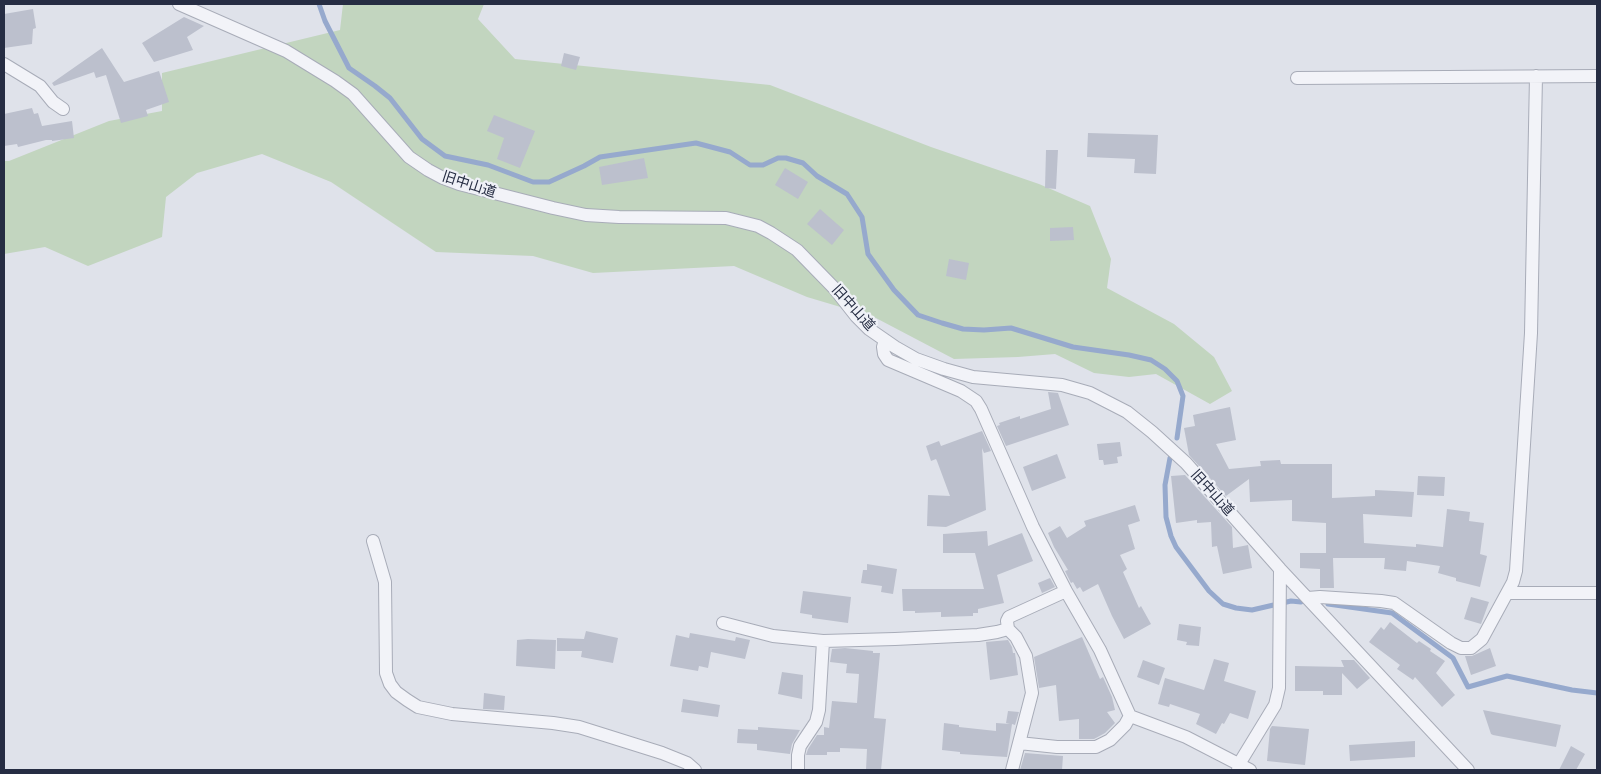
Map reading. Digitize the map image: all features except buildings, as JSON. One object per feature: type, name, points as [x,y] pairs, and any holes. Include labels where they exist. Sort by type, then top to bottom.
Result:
[{"type":"street","name":"旧中山道","points":[[179,4],[286,51],[335,81],[353,94],[409,157],[443,178],[459,184],[544,206],[586,215],[726,218],[758,226],[771,232],[797,250],[869,328],[916,359],[958,374],[973,377],[1062,385],[1090,393],[1120,408],[1138,420],[1186,463],[1280,569],[1468,770]]},
{"type":"street","points":[[4,64],[40,86],[53,102],[63,109]]},
{"type":"street","points":[[1308,598],[1328,597],[1394,603],[1461,648],[1471,648],[1482,639],[1508,593],[1516,571],[1531,333],[1536,76]]},
{"type":"street","points":[[1297,78],[1597,76]]},
{"type":"street","points":[[885,340],[884,354],[888,360],[961,391],[976,401],[1033,527],[1066,591],[1100,650],[1130,716],[1186,737],[1242,768],[1275,705],[1279,688],[1280,569]]},
{"type":"street","points":[[373,541],[385,582],[384,663],[386,673],[390,684],[396,692],[407,700],[418,707],[452,714],[578,727],[662,753],[686,763],[695,770]]},
{"type":"street","points":[[1012,770],[1032,693],[1026,656],[1016,637],[1008,628],[1007,621],[1009,617],[1066,591]]},
{"type":"street","points":[[1508,593],[1597,593]]},
{"type":"street","points":[[723,623],[773,636],[823,641],[978,634],[997,632],[1008,628]]},
{"type":"street","points":[[798,770],[800,746],[816,722],[819,710],[823,641]]},
{"type":"street","points":[[1019,744],[1057,747],[1096,747],[1110,740],[1125,725],[1130,716]]},
{"type":"green space","points":[[343,4],[484,4],[478,19],[515,59],[770,85],[931,147],[1039,184],[1090,206],[1111,259],[1107,288],[1174,324],[1214,357],[1232,391],[1210,404],[1156,374],[1129,377],[1094,373],[1055,354],[954,359],[874,317],[807,297],[734,266],[593,273],[533,256],[436,252],[331,182],[262,154],[197,173],[166,197],[162,237],[88,266],[45,247],[4,254],[4,161],[9,161],[109,121],[162,111],[162,73],[340,30]]},
{"type":"waterway","points":[[319,4],[325,21],[349,68],[390,98],[422,139],[445,156],[488,165],[533,182],[549,182],[600,157],[696,143],[730,152],[750,165],[763,165],[778,158],[786,158],[803,163],[817,176],[847,194],[862,217],[868,254],[894,290],[918,315],[963,329],[1011,328],[1073,347],[1151,360],[1165,369],[1177,381],[1183,396],[1177,438]]},
{"type":"waterway","points":[[1170,458],[1165,485],[1166,517],[1171,536],[1176,547],[1209,591],[1223,604],[1252,610],[1291,601],[1301,602]]},
{"type":"waterway","points":[[1328,604],[1392,613],[1453,658],[1468,687],[1507,676],[1572,690],[1597,693]]}]
